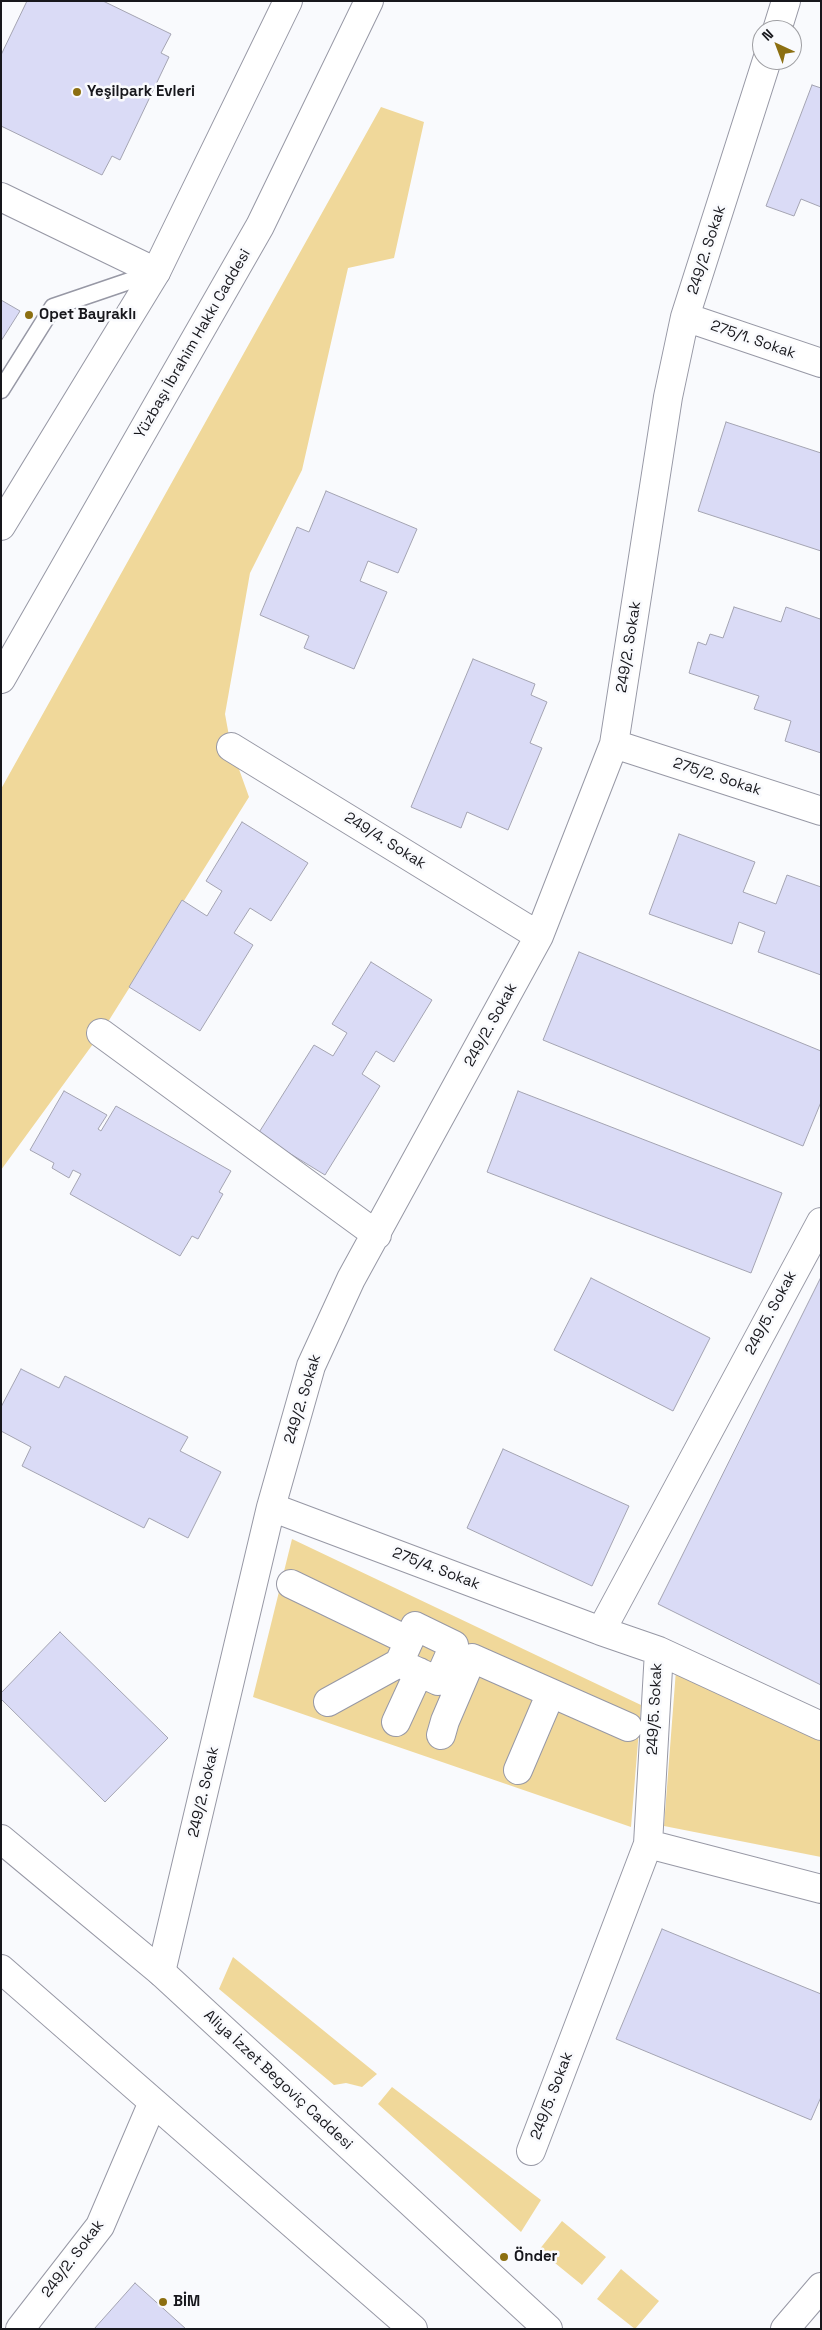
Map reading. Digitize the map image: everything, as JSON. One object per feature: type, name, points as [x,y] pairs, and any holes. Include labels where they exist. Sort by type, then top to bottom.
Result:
[{"type":"street","points":[[1,526],[156,272],[288,1]]},
{"type":"street","name":"Yüzbaşı İbrahim Hakkı Caddesi","points":[[1,679],[260,226],[368,1]]},
{"type":"street","points":[[780,20],[786,1]]},
{"type":"street","name":"249/2. Sokak","points":[[161,1972],[272,1507],[312,1366],[351,1279],[377,1235],[539,936],[614,744],[668,397],[685,317],[764,70]]},
{"type":"street","points":[[1,197],[156,272]]},
{"type":"street","name":"275/1. Sokak","points":[[685,317],[821,363]]},
{"type":"street","name":"275/2. Sokak","points":[[614,744],[821,811]]},
{"type":"street","name":"249/4. Sokak","points":[[231,747],[539,936]]},
{"type":"street","points":[[101,1033],[377,1235]]},
{"type":"street","name":"249/5. Sokak","points":[[531,2151],[648,1844],[659,1651],[601,1631],[821,1222]]},
{"type":"street","name":"275/4. Sokak","points":[[272,1507],[601,1631]]},
{"type":"street","points":[[291,1584],[419,1646],[454,1645],[458,1665],[441,1735]]},
{"type":"street","points":[[328,1702],[419,1646]]},
{"type":"street","points":[[396,1722],[419,1646]]},
{"type":"street","points":[[659,1651],[821,1726]]},
{"type":"street","points":[[458,1665],[472,1658],[529,1675],[550,1695],[628,1727]]},
{"type":"street","points":[[518,1770],[550,1695]]},
{"type":"street","name":"Aliya İzzet Begoviç Caddesi","points":[[1,1839],[161,1972],[548,2329]]},
{"type":"street","points":[[648,1844],[821,1889]]},
{"type":"street","points":[[1,1969],[413,2329]]},
{"type":"street","name":"249/2. Sokak","points":[[20,2329],[100,2226],[154,2102]]},
{"type":"street","points":[[785,2329],[821,2287]]},
{"type":"lane","points":[[1,390],[53,308],[156,272]]},
{"type":"shaded area","points":[[381,107],[424,122],[394,258],[348,268],[302,470],[250,573],[225,714],[231,747],[249,797],[101,1033],[1,1170],[1,789]]},
{"type":"shaded area","points":[[292,1539],[641,1705],[631,1827],[253,1697]]},
{"type":"shaded area","points":[[676,1670],[821,1730],[821,1857],[664,1826]]},
{"type":"shaded area","points":[[233,1957],[377,2074],[362,2087],[346,2083],[334,2085],[219,1989]]},
{"type":"shaded area","points":[[392,2087],[541,2200],[521,2232],[378,2104]]},
{"type":"shaded area","points":[[562,2221],[606,2257],[582,2285],[539,2250]]},
{"type":"shaded area","points":[[621,2269],[659,2301],[635,2329],[597,2299]]},
{"type":"building","name":"Yeşilpark Evleri","points":[[27,1],[103,1],[171,34],[161,53],[169,57],[120,160],[112,156],[102,175],[1,126],[1,55]]},
{"type":"building","points":[[812,85],[821,88],[821,207],[801,199],[794,216],[766,206]]},
{"type":"building","points":[[1,300],[20,311],[1,341]]},
{"type":"building","points":[[726,422],[821,453],[821,551],[698,511]]},
{"type":"building","points":[[326,491],[417,529],[398,573],[368,561],[360,581],[387,592],[354,669],[304,648],[309,636],[260,615],[297,527],[309,532]]},
{"type":"building","points":[[734,607],[781,622],[786,607],[820,619],[821,617],[821,753],[785,741],[791,721],[754,709],[759,696],[689,673],[698,642],[706,645],[710,634],[723,638]]},
{"type":"building","points":[[473,659],[535,684],[531,695],[547,702],[530,743],[542,748],[508,830],[467,812],[461,828],[411,807]]},
{"type":"building","points":[[242,822],[308,863],[271,921],[250,908],[234,933],[253,945],[200,1031],[129,987],[182,900],[207,916],[222,891],[206,881]]},
{"type":"building","points":[[679,834],[755,862],[743,892],[776,904],[787,875],[821,887],[821,975],[758,952],[765,932],[739,922],[732,944],[649,914]]},
{"type":"building","points":[[579,952],[821,1051],[821,1102],[803,1146],[543,1040]]},
{"type":"building","points":[[371,962],[432,1000],[394,1062],[376,1051],[362,1074],[380,1086],[325,1175],[258,1134],[314,1045],[333,1056],[347,1033],[332,1024]]},
{"type":"building","points":[[64,1091],[107,1115],[98,1129],[101,1131],[116,1106],[231,1171],[219,1192],[223,1194],[198,1239],[192,1236],[180,1256],[70,1194],[81,1174],[73,1170],[69,1178],[52,1168],[54,1163],[30,1150]]},
{"type":"building","points":[[518,1091],[782,1193],[751,1273],[487,1172]]},
{"type":"building","points":[[821,1277],[821,1685],[658,1604]]},
{"type":"building","points":[[591,1278],[710,1338],[673,1411],[554,1350]]},
{"type":"building","points":[[21,1369],[59,1388],[65,1376],[188,1437],[180,1451],[221,1472],[188,1538],[149,1518],[144,1528],[22,1466],[31,1447],[1,1431],[1,1407]]},
{"type":"building","points":[[503,1449],[629,1506],[592,1586],[467,1528]]},
{"type":"building","points":[[60,1632],[168,1738],[105,1802],[1,1699],[1,1693]]},
{"type":"building","points":[[662,1929],[821,1994],[821,2097],[811,2120],[616,2039]]},
{"type":"building","points":[[135,2283],[186,2329],[94,2329]]},
{"type":"place","name":"Yeşilpark Evleri","points":[[77,92]]},
{"type":"place","name":"Opet Bayraklı","points":[[29,315]]},
{"type":"place","name":"Önder","points":[[504,2257]]},
{"type":"place","name":"BİM","points":[[163,2302]]}]
